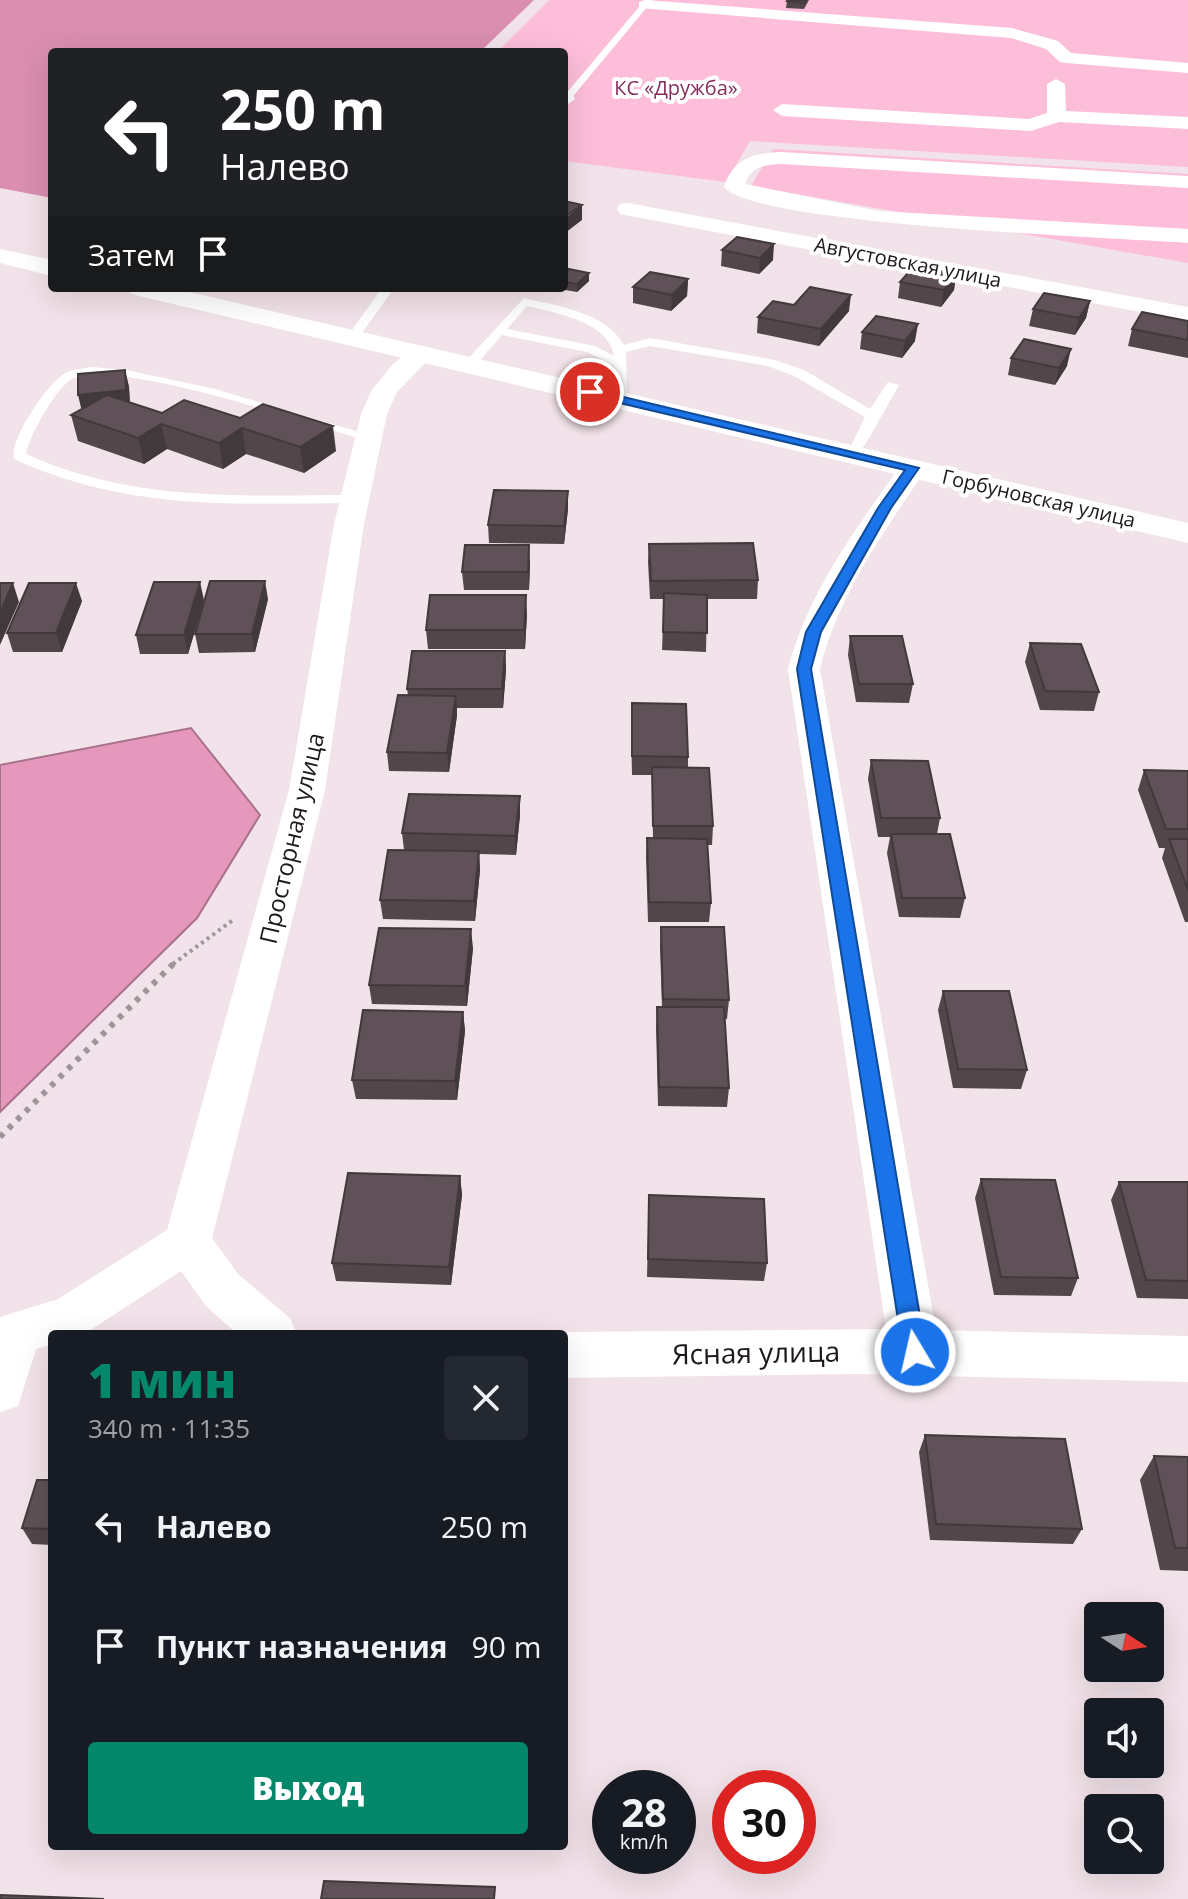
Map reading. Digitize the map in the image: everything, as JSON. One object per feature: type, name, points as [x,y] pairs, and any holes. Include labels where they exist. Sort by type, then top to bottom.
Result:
[{"type":"main road","points":[[0,258],[45,267]]},
{"type":"main road","name":"Горбуновская улица","points":[[156,292],[1188,533]]},
{"type":"street","points":[[647,2],[1012,33],[1052,45],[1066,58],[1188,68]]},
{"type":"street","points":[[1056,84],[1057,116]]},
{"type":"street","points":[[782,110],[1008,125],[1031,125],[1057,116],[1188,123]]},
{"type":"street","points":[[1188,182],[781,158],[747,163],[740,170],[734,187],[757,195],[879,217],[1188,236]]},
{"type":"street","name":"Августовская улица","points":[[628,209],[1188,314]]},
{"type":"street","name":"Просторная улица","points":[[187,1242],[307,790],[355,499],[374,414],[385,390],[402,369],[423,353]]},
{"type":"street","points":[[913,468],[885,508],[814,632],[804,669],[915,1352]]},
{"type":"street","points":[[0,1389],[8,1337],[72,1316],[187,1242],[222,1290],[267,1330]]},
{"type":"street","name":"Ясная улица","points":[[568,1355],[915,1352],[1188,1359]]},
{"type":"lane","points":[[568,96],[647,2]]},
{"type":"lane","points":[[353,337],[385,292]]},
{"type":"lane","points":[[470,364],[524,302],[563,311],[593,323],[613,338],[619,356],[620,399]]},
{"type":"lane","points":[[498,331],[619,356],[650,342],[771,363],[799,373],[872,416]]},
{"type":"lane","points":[[355,499],[122,493],[42,469],[19,456],[20,440],[61,382],[72,373],[99,369],[145,374],[369,437]]},
{"type":"lane","points":[[854,454],[872,416],[893,385]]},
{"type":"path","points":[[0,1137],[176,961],[283,884]]},
{"type":"green space","name":"КС «Дружба»","points":[[549,0],[1188,0],[1188,167],[750,141],[726,182],[568,162],[568,48],[501,48]]},
{"type":"green space","points":[[773,149],[1188,174],[1188,263],[751,186]]},
{"type":"shaded area","points":[[0,0],[534,0],[484,48],[48,48],[48,197],[0,188]]},
{"type":"shaded area","points":[[191,728],[260,815],[197,918],[0,1112],[0,765]]},
{"type":"building","points":[[568,202],[582,205],[568,214]]},
{"type":"building","points":[[737,237],[774,244],[760,258],[722,250]]},
{"type":"building","points":[[914,266],[956,274],[944,290],[900,282]]},
{"type":"building","points":[[568,269],[589,273],[577,284],[568,283]]},
{"type":"building","points":[[650,272],[688,279],[672,295],[633,287]]},
{"type":"building","points":[[810,287],[851,295],[821,329],[758,317],[773,301],[794,305]]},
{"type":"building","points":[[1044,293],[1090,301],[1079,318],[1033,309]]},
{"type":"building","points":[[1142,312],[1188,321],[1188,340],[1132,329]]},
{"type":"building","points":[[876,316],[918,324],[905,341],[862,332]]},
{"type":"building","points":[[1024,339],[1071,349],[1059,368],[1011,358]]},
{"type":"building","points":[[125,370],[126,390],[78,395],[78,374]]},
{"type":"building","points":[[107,395],[162,413],[184,400],[240,418],[263,404],[333,426],[300,447],[242,428],[219,443],[161,424],[138,438],[71,415]]},
{"type":"building","points":[[494,490],[568,491],[564,526],[488,525]]},
{"type":"building","points":[[753,543],[758,580],[651,581],[649,544]]},
{"type":"building","points":[[465,545],[529,545],[528,572],[462,572]]},
{"type":"building","points":[[210,581],[265,581],[252,634],[195,634]]},
{"type":"building","points":[[154,582],[200,582],[184,635],[136,635]]},
{"type":"building","points":[[0,583],[13,583],[0,613]]},
{"type":"building","points":[[29,583],[76,583],[56,633],[7,633]]},
{"type":"building","points":[[664,593],[707,595],[707,633],[663,632]]},
{"type":"building","points":[[430,595],[526,595],[524,630],[426,630]]},
{"type":"building","points":[[850,636],[902,636],[913,684],[859,684]]},
{"type":"building","points":[[1030,643],[1081,644],[1099,692],[1045,691]]},
{"type":"building","points":[[412,651],[505,651],[502,689],[407,689]]},
{"type":"building","points":[[398,695],[456,696],[447,753],[387,752]]},
{"type":"building","points":[[632,703],[686,704],[688,757],[632,756]]},
{"type":"building","points":[[871,760],[928,761],[940,818],[881,818]]},
{"type":"building","points":[[652,767],[709,768],[713,826],[653,826]]},
{"type":"building","points":[[1144,770],[1188,771],[1188,829],[1166,829]]},
{"type":"building","points":[[409,794],[520,796],[515,836],[402,833]]},
{"type":"building","points":[[891,834],[950,834],[965,898],[902,898]]},
{"type":"building","points":[[647,838],[707,839],[711,903],[649,902]]},
{"type":"building","points":[[1169,839],[1188,839],[1188,890]]},
{"type":"building","points":[[388,850],[479,851],[474,901],[380,900]]},
{"type":"building","points":[[661,927],[724,927],[729,1000],[663,999]]},
{"type":"building","points":[[379,928],[471,929],[465,986],[369,985]]},
{"type":"building","points":[[943,991],[1009,991],[1027,1070],[958,1069]]},
{"type":"building","points":[[657,1007],[724,1007],[729,1088],[659,1087]]},
{"type":"building","points":[[363,1010],[463,1012],[455,1081],[352,1080]]},
{"type":"building","points":[[348,1173],[460,1176],[449,1267],[332,1263]]},
{"type":"building","points":[[981,1179],[1055,1180],[1078,1278],[1001,1277]]},
{"type":"building","points":[[1119,1182],[1188,1182],[1188,1281],[1146,1280]]},
{"type":"building","points":[[649,1195],[764,1199],[767,1263],[648,1259]]},
{"type":"building","points":[[925,1435],[1065,1439],[1082,1529],[936,1524]]},
{"type":"building","points":[[1154,1456],[1188,1457],[1188,1548],[1175,1548]]},
{"type":"building","points":[[37,1480],[48,1480],[48,1529],[22,1528]]},
{"type":"building","points":[[324,1881],[495,1887],[494,1899],[321,1899]]},
{"type":"building","points":[[0,1895],[104,1899],[0,1899]]},
{"type":"route","points":[[590,392],[913,468],[885,508],[814,632],[804,669],[915,1352]]}]
